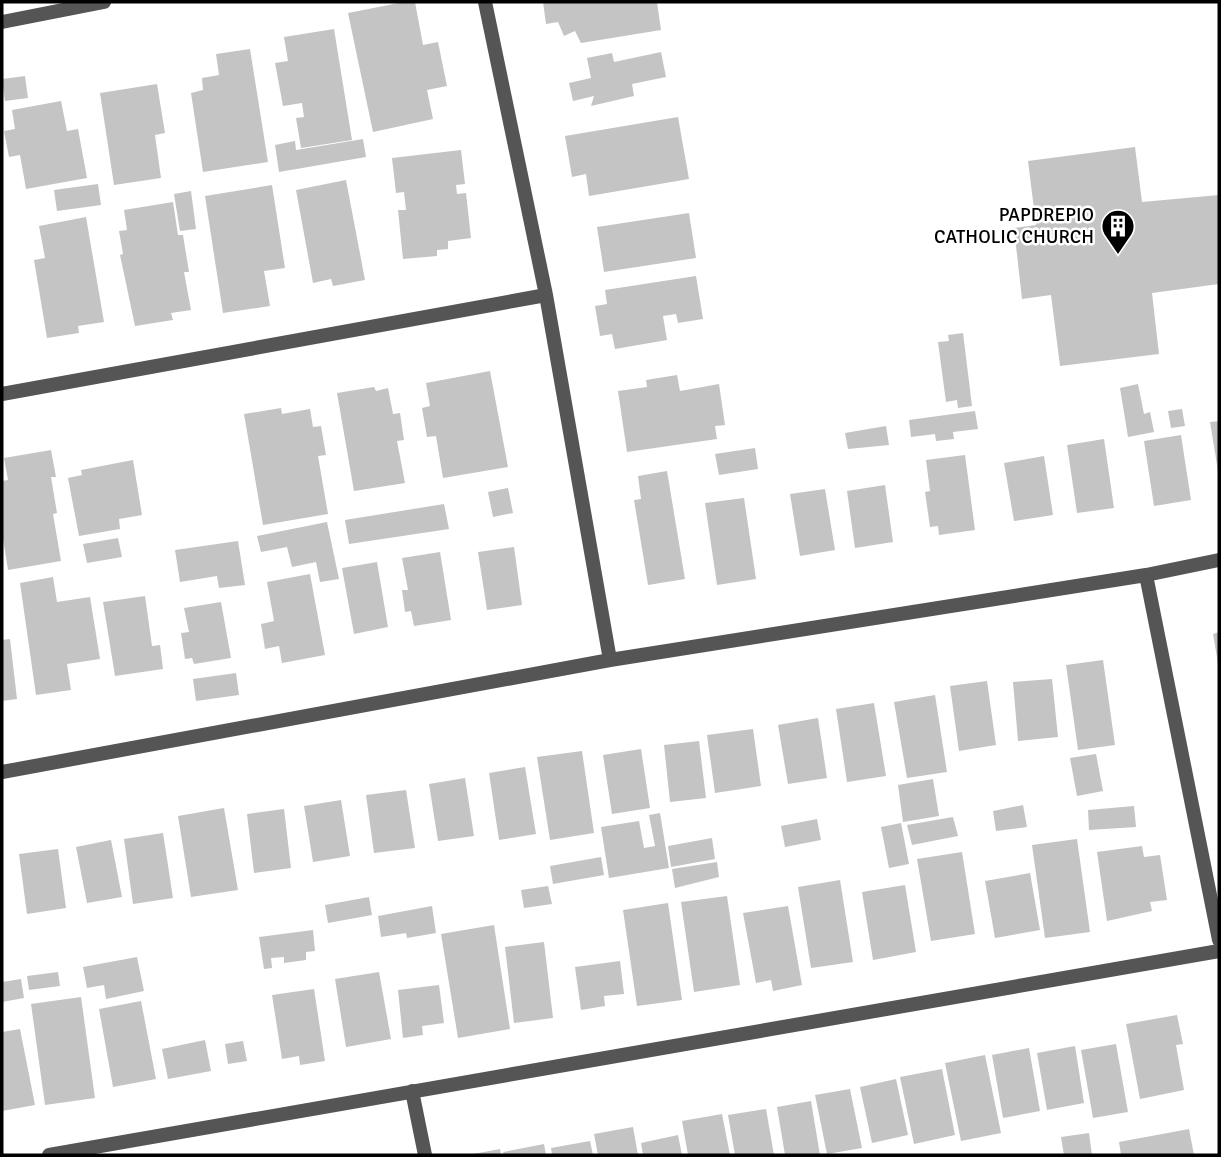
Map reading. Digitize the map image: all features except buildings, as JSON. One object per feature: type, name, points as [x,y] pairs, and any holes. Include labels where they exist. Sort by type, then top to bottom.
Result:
[{"type":"street","points":[[2,22],[104,2]]},
{"type":"street","points":[[485,2],[546,295],[610,660]]},
{"type":"street","points":[[2,394],[546,295]]},
{"type":"street","points":[[2,772],[610,660],[1146,575],[1219,560]]},
{"type":"street","points":[[1146,575],[1219,940]]},
{"type":"street","points":[[49,1155],[1219,951]]},
{"type":"street","points":[[412,1091],[425,1155]]},
{"type":"place","name":"PAPDREPIO CATHOLIC CHURCH","points":[[1118,256]]}]
